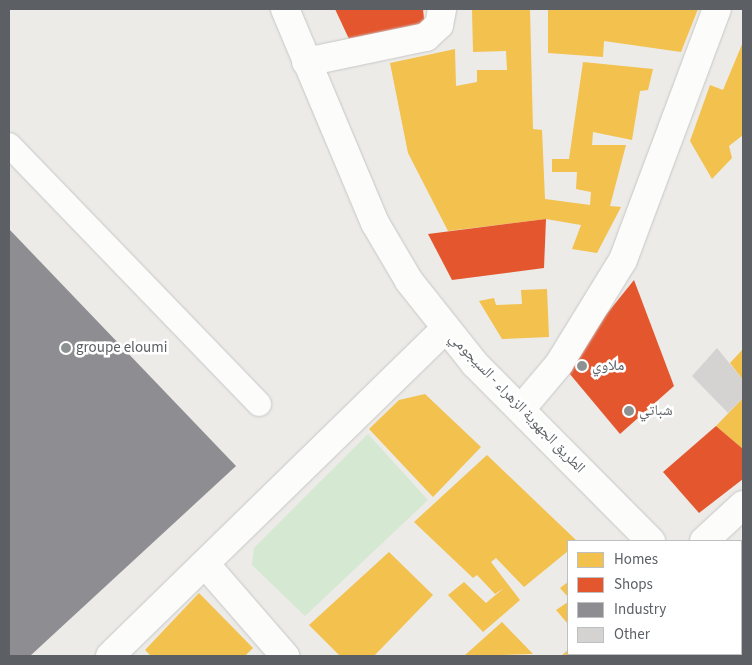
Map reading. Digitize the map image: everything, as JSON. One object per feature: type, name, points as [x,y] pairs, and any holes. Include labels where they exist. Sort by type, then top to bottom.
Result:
[{"type":"street","name":"الطريق الجهوية الزهراء - السيجومي","points":[[286,9],[306,62],[375,223],[409,281],[445,329],[650,540]]},
{"type":"street","points":[[306,62],[426,36],[439,25],[442,9]]},
{"type":"street","points":[[521,409],[559,364],[623,260],[717,9]]},
{"type":"street","points":[[110,656],[206,565],[445,329]]},
{"type":"street","points":[[705,540],[743,506]]},
{"type":"street","points":[[206,565],[285,656]]},
{"type":"lane","points":[[9,145],[260,404]]},
{"type":"green space","points":[[368,434],[428,500],[305,616],[252,565],[254,548]]},
{"type":"building: Homes","points":[[472,9],[530,9],[533,129],[542,130],[545,199],[590,205],[591,192],[576,189],[577,172],[552,172],[552,159],[569,159],[583,62],[653,69],[648,90],[640,91],[632,140],[593,132],[592,145],[626,145],[610,206],[621,207],[597,253],[572,249],[581,225],[546,219],[448,231],[408,153],[390,63],[455,49],[456,86],[477,82],[477,70],[507,70],[506,51],[473,52]]},
{"type":"building: Homes","points":[[548,9],[698,9],[681,52],[604,41],[603,57],[548,53]]},
{"type":"building: Homes","points":[[743,42],[743,135],[729,146],[732,158],[712,179],[690,141],[710,85],[723,90]]},
{"type":"building: Homes","points":[[547,289],[549,337],[502,339],[479,301],[494,298],[496,305],[522,304],[521,290]]},
{"type":"building: Homes","points":[[743,349],[743,380],[730,363]]},
{"type":"building: Homes","points":[[425,394],[481,447],[433,497],[369,429],[399,400]]},
{"type":"building: Homes","points":[[743,398],[743,449],[716,426]]},
{"type":"building: Homes","points":[[487,455],[576,540],[567,540],[567,552],[524,587],[496,558],[491,562],[520,600],[483,632],[448,595],[464,582],[486,603],[504,588],[495,594],[477,575],[473,578],[414,522]]},
{"type":"building: Homes","points":[[389,552],[433,595],[374,656],[340,656],[309,625]]},
{"type":"building: Homes","points":[[567,583],[567,596],[560,588]]},
{"type":"building: Homes","points":[[199,593],[253,648],[245,656],[151,656],[145,650]]},
{"type":"building: Homes","points":[[567,603],[567,623],[556,610]]},
{"type":"building: Homes","points":[[502,622],[533,654],[464,656]]},
{"type":"building: Homes","points":[[567,651],[567,655],[590,656],[561,656]]},
{"type":"building: Homes","points":[[617,655],[660,655],[660,656]]},
{"type":"building: Shops","points":[[335,9],[423,9],[425,28],[349,39]]},
{"type":"building: Shops","points":[[546,219],[544,268],[452,280],[428,234]]},
{"type":"building: Shops","points":[[634,280],[674,386],[620,434],[564,367]]},
{"type":"building: Shops","points":[[716,426],[743,449],[743,479],[699,513],[663,472]]},
{"type":"building: Industry","name":"groupe eloumi","points":[[9,229],[236,466],[30,656],[9,656]]},
{"type":"building: Other","points":[[717,348],[743,380],[743,398],[728,413],[692,376]]},
{"type":"place","name":"groupe eloumi","points":[[66,348]]},
{"type":"place","name":"ملاوي","points":[[582,366]]},
{"type":"place","name":"شباتي","points":[[629,411]]}]
